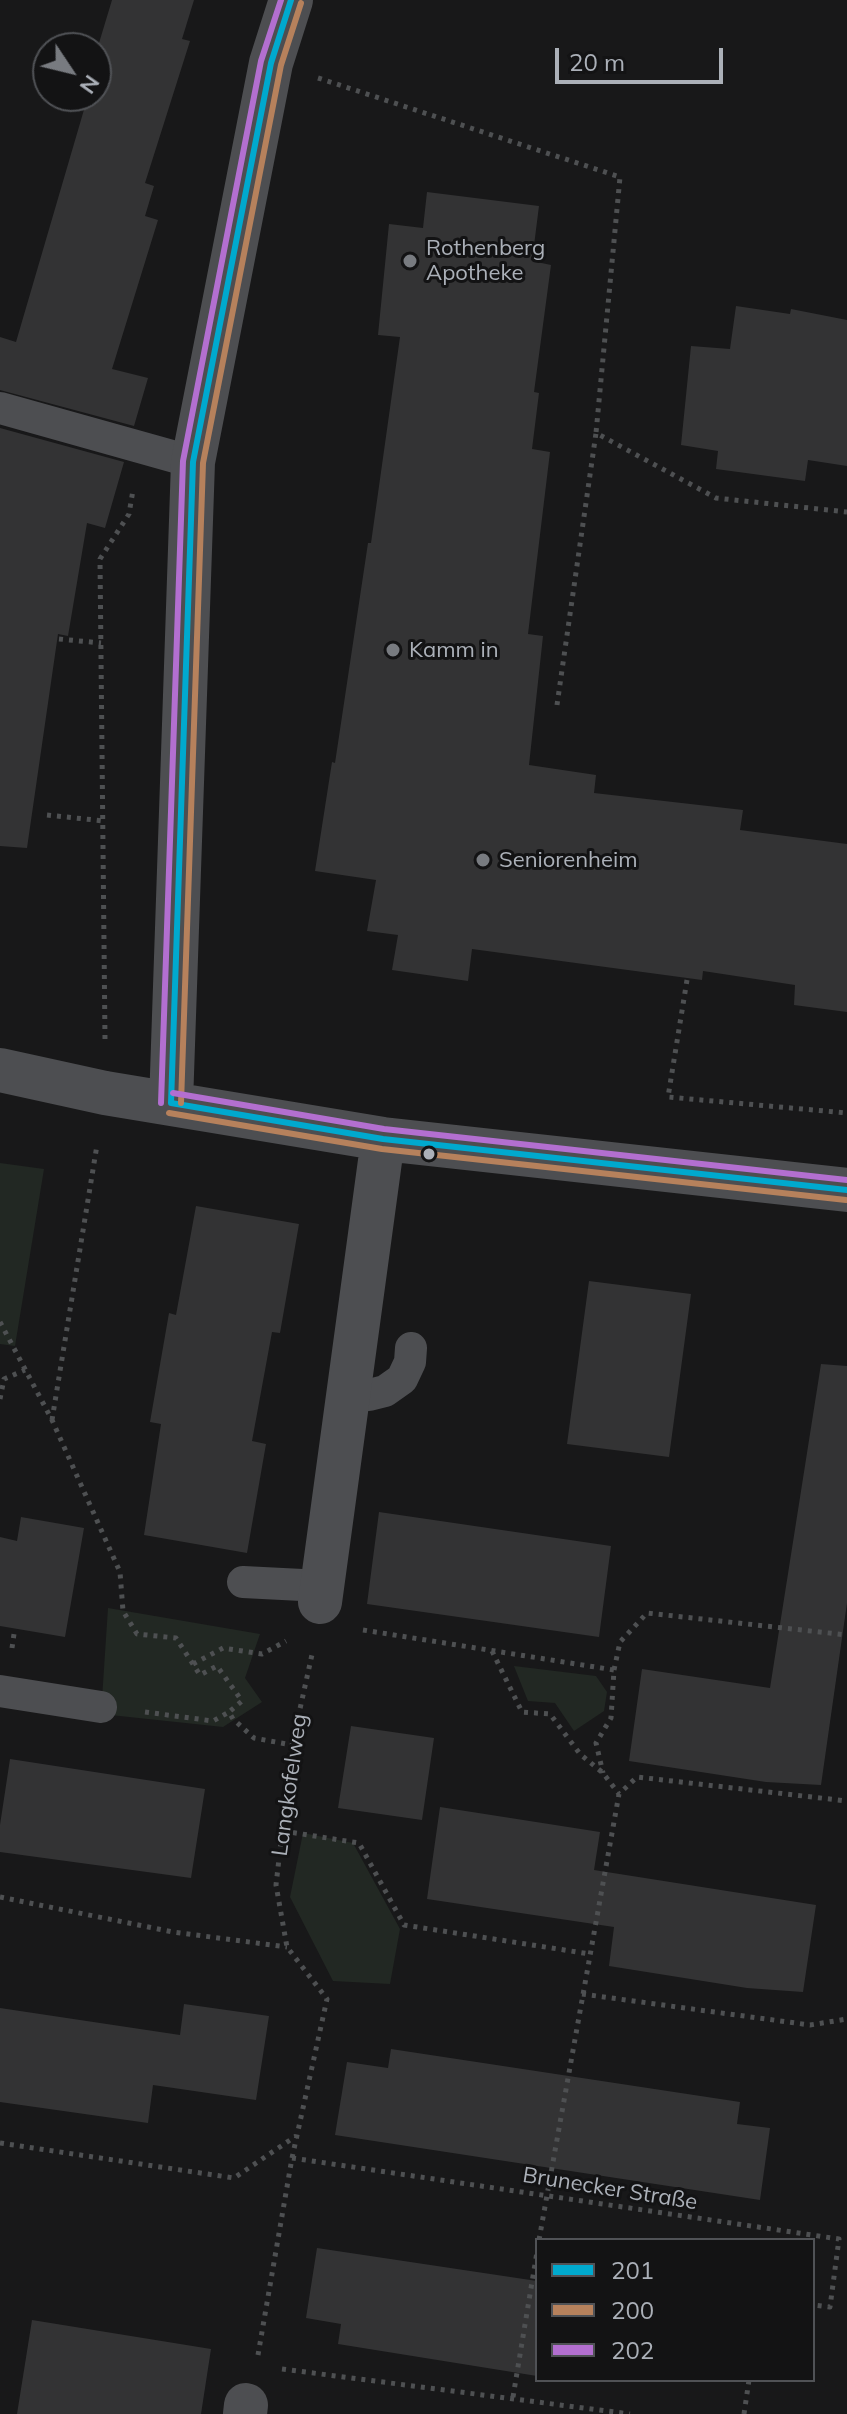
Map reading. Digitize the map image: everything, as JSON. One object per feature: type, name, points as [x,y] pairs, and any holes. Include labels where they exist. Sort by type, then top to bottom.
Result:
[{"type":"street","points":[[171,1103],[193,462],[271,63],[291,0]]},
{"type":"street","points":[[0,1070],[105,1093],[383,1139],[847,1190]]},
{"type":"street","points":[[320,1604],[383,1139]]},
{"type":"lane","points":[[0,408],[193,462]]},
{"type":"lane","points":[[348,1395],[385,1391],[402,1379],[410,1362],[411,1348]]},
{"type":"lane","points":[[243,1582],[320,1604]]},
{"type":"lane","points":[[0,1691],[101,1707]]},
{"type":"path","points":[[271,63],[620,177],[596,433],[557,705]]},
{"type":"path","points":[[596,433],[716,498],[847,512]]},
{"type":"path","points":[[52,1420],[105,1093],[100,559],[129,514],[140,447]]},
{"type":"path","points":[[59,639],[101,643]]},
{"type":"path","points":[[47,815],[104,821]]},
{"type":"path","points":[[687,980],[668,1097],[847,1113]]},
{"type":"path","points":[[0,1322],[52,1420],[120,1572],[123,1611],[137,1634],[176,1638],[200,1675],[217,1666],[242,1701],[213,1721],[101,1707]]},
{"type":"path","points":[[0,1399],[4,1379],[25,1370]]},
{"type":"path","points":[[320,1604],[491,1651],[614,1670]]},
{"type":"path","name":"Langkofelweg","points":[[249,2395],[292,2158],[327,1999],[287,1947],[276,1885],[292,1745],[320,1604]]},
{"type":"path","points":[[603,1773],[596,1743],[611,1718],[614,1670],[620,1642],[647,1613],[847,1635]]},
{"type":"path","points":[[193,1664],[223,1648],[262,1654]]},
{"type":"path","points":[[491,1651],[522,1712],[550,1714],[580,1754],[603,1773],[619,1794]]},
{"type":"path","points":[[229,1712],[254,1738],[292,1745]]},
{"type":"path","points":[[539,2238],[619,1794],[637,1777],[847,1801]]},
{"type":"path","points":[[283,1831],[359,1843],[404,1925],[590,1954]]},
{"type":"path","points":[[0,1897],[173,1932],[287,1947]]},
{"type":"path","points":[[582,1994],[810,2025],[847,2019]]},
{"type":"path","points":[[0,2143],[234,2178],[297,2135]]},
{"type":"path","name":"Brunecker Straße","points":[[292,2158],[839,2239],[830,2307],[815,2305]]},
{"type":"path","points":[[513,2398],[535,2264]]},
{"type":"path","points":[[744,2414],[749,2382]]},
{"type":"path","points":[[249,2395],[513,2398],[630,2414]]},
{"type":"shaded area","points":[[0,1163],[44,1169],[15,1346],[0,1344]]},
{"type":"shaded area","points":[[108,1608],[260,1634],[245,1678],[262,1702],[223,1727],[101,1714]]},
{"type":"shaded area","points":[[514,1666],[596,1676],[607,1692],[604,1711],[574,1731],[555,1703],[528,1701]]},
{"type":"shaded area","points":[[303,1833],[353,1843],[400,1929],[390,1984],[333,1981],[290,1897]]},
{"type":"building","points":[[112,0],[194,0],[182,39],[190,41],[145,183],[154,186],[145,216],[158,220],[112,369],[148,378],[134,426],[0,390],[0,337],[16,342],[83,112],[112,112],[112,32],[102,32]]},
{"type":"building","points":[[427,192],[539,206],[532,261],[551,265],[534,392],[539,393],[532,449],[550,452],[528,634],[543,636],[529,765],[596,775],[594,793],[743,810],[740,830],[847,844],[847,1012],[794,1005],[795,985],[703,971],[702,980],[472,949],[468,981],[392,970],[398,935],[367,931],[376,880],[315,871],[332,762],[335,763],[368,543],[371,543],[400,337],[378,335],[389,224],[423,228]]},
{"type":"building","points":[[736,306],[790,314],[791,309],[847,320],[847,466],[808,460],[805,481],[716,469],[718,451],[681,445],[691,346],[730,349]]},
{"type":"building","points":[[0,428],[124,462],[105,528],[87,523],[68,636],[58,634],[27,848],[0,846]]},
{"type":"building","points":[[196,1206],[299,1224],[280,1333],[272,1332],[252,1441],[266,1444],[247,1553],[144,1535],[161,1424],[150,1422],[169,1313],[176,1315]]},
{"type":"building","points":[[589,1281],[691,1294],[669,1457],[567,1444]]},
{"type":"building","points":[[821,1364],[847,1366],[847,1603],[821,1785],[766,1782],[629,1761],[642,1669],[770,1688]]},
{"type":"building","points":[[379,1512],[611,1546],[599,1637],[367,1604]]},
{"type":"building","points":[[21,1517],[84,1528],[65,1637],[0,1626],[0,1537],[17,1541]]},
{"type":"building","points":[[351,1726],[434,1738],[422,1820],[338,1808]]},
{"type":"building","points":[[10,1759],[205,1789],[191,1878],[0,1852],[0,1825]]},
{"type":"building","points":[[440,1807],[600,1832],[594,1870],[816,1905],[803,1992],[747,1988],[609,1966],[614,1927],[427,1899]]},
{"type":"building","points":[[184,2004],[269,2016],[256,2100],[153,2085],[148,2123],[0,2102],[0,2008],[180,2035]]},
{"type":"building","points":[[391,2049],[740,2102],[737,2124],[770,2128],[760,2200],[335,2135],[347,2062],[388,2068]]},
{"type":"building","points":[[317,2248],[535,2281],[535,2376],[338,2344],[341,2324],[306,2318]]},
{"type":"building","points":[[32,2320],[211,2349],[201,2414],[17,2414]]},
{"type":"transit line","name":"202","points":[[161,1103],[183,461],[261,61],[281,0]]},
{"type":"transit line","name":"201","points":[[171,1103],[193,462],[271,63],[291,0]]},
{"type":"transit line","name":"200","points":[[181,1103],[203,463],[281,65],[301,3]]},
{"type":"transit line","name":"202","points":[[173,1093],[384,1129],[847,1180]]},
{"type":"transit line","name":"201","points":[[171,1103],[383,1139],[847,1190]]},
{"type":"transit line","name":"200","points":[[169,1113],[382,1149],[846,1200]]},
{"type":"place","name":"Rothenberg Apotheke","points":[[410,261]]},
{"type":"place","name":"Kamm in","points":[[393,650]]},
{"type":"place","name":"Seniorenheim","points":[[483,860]]}]
